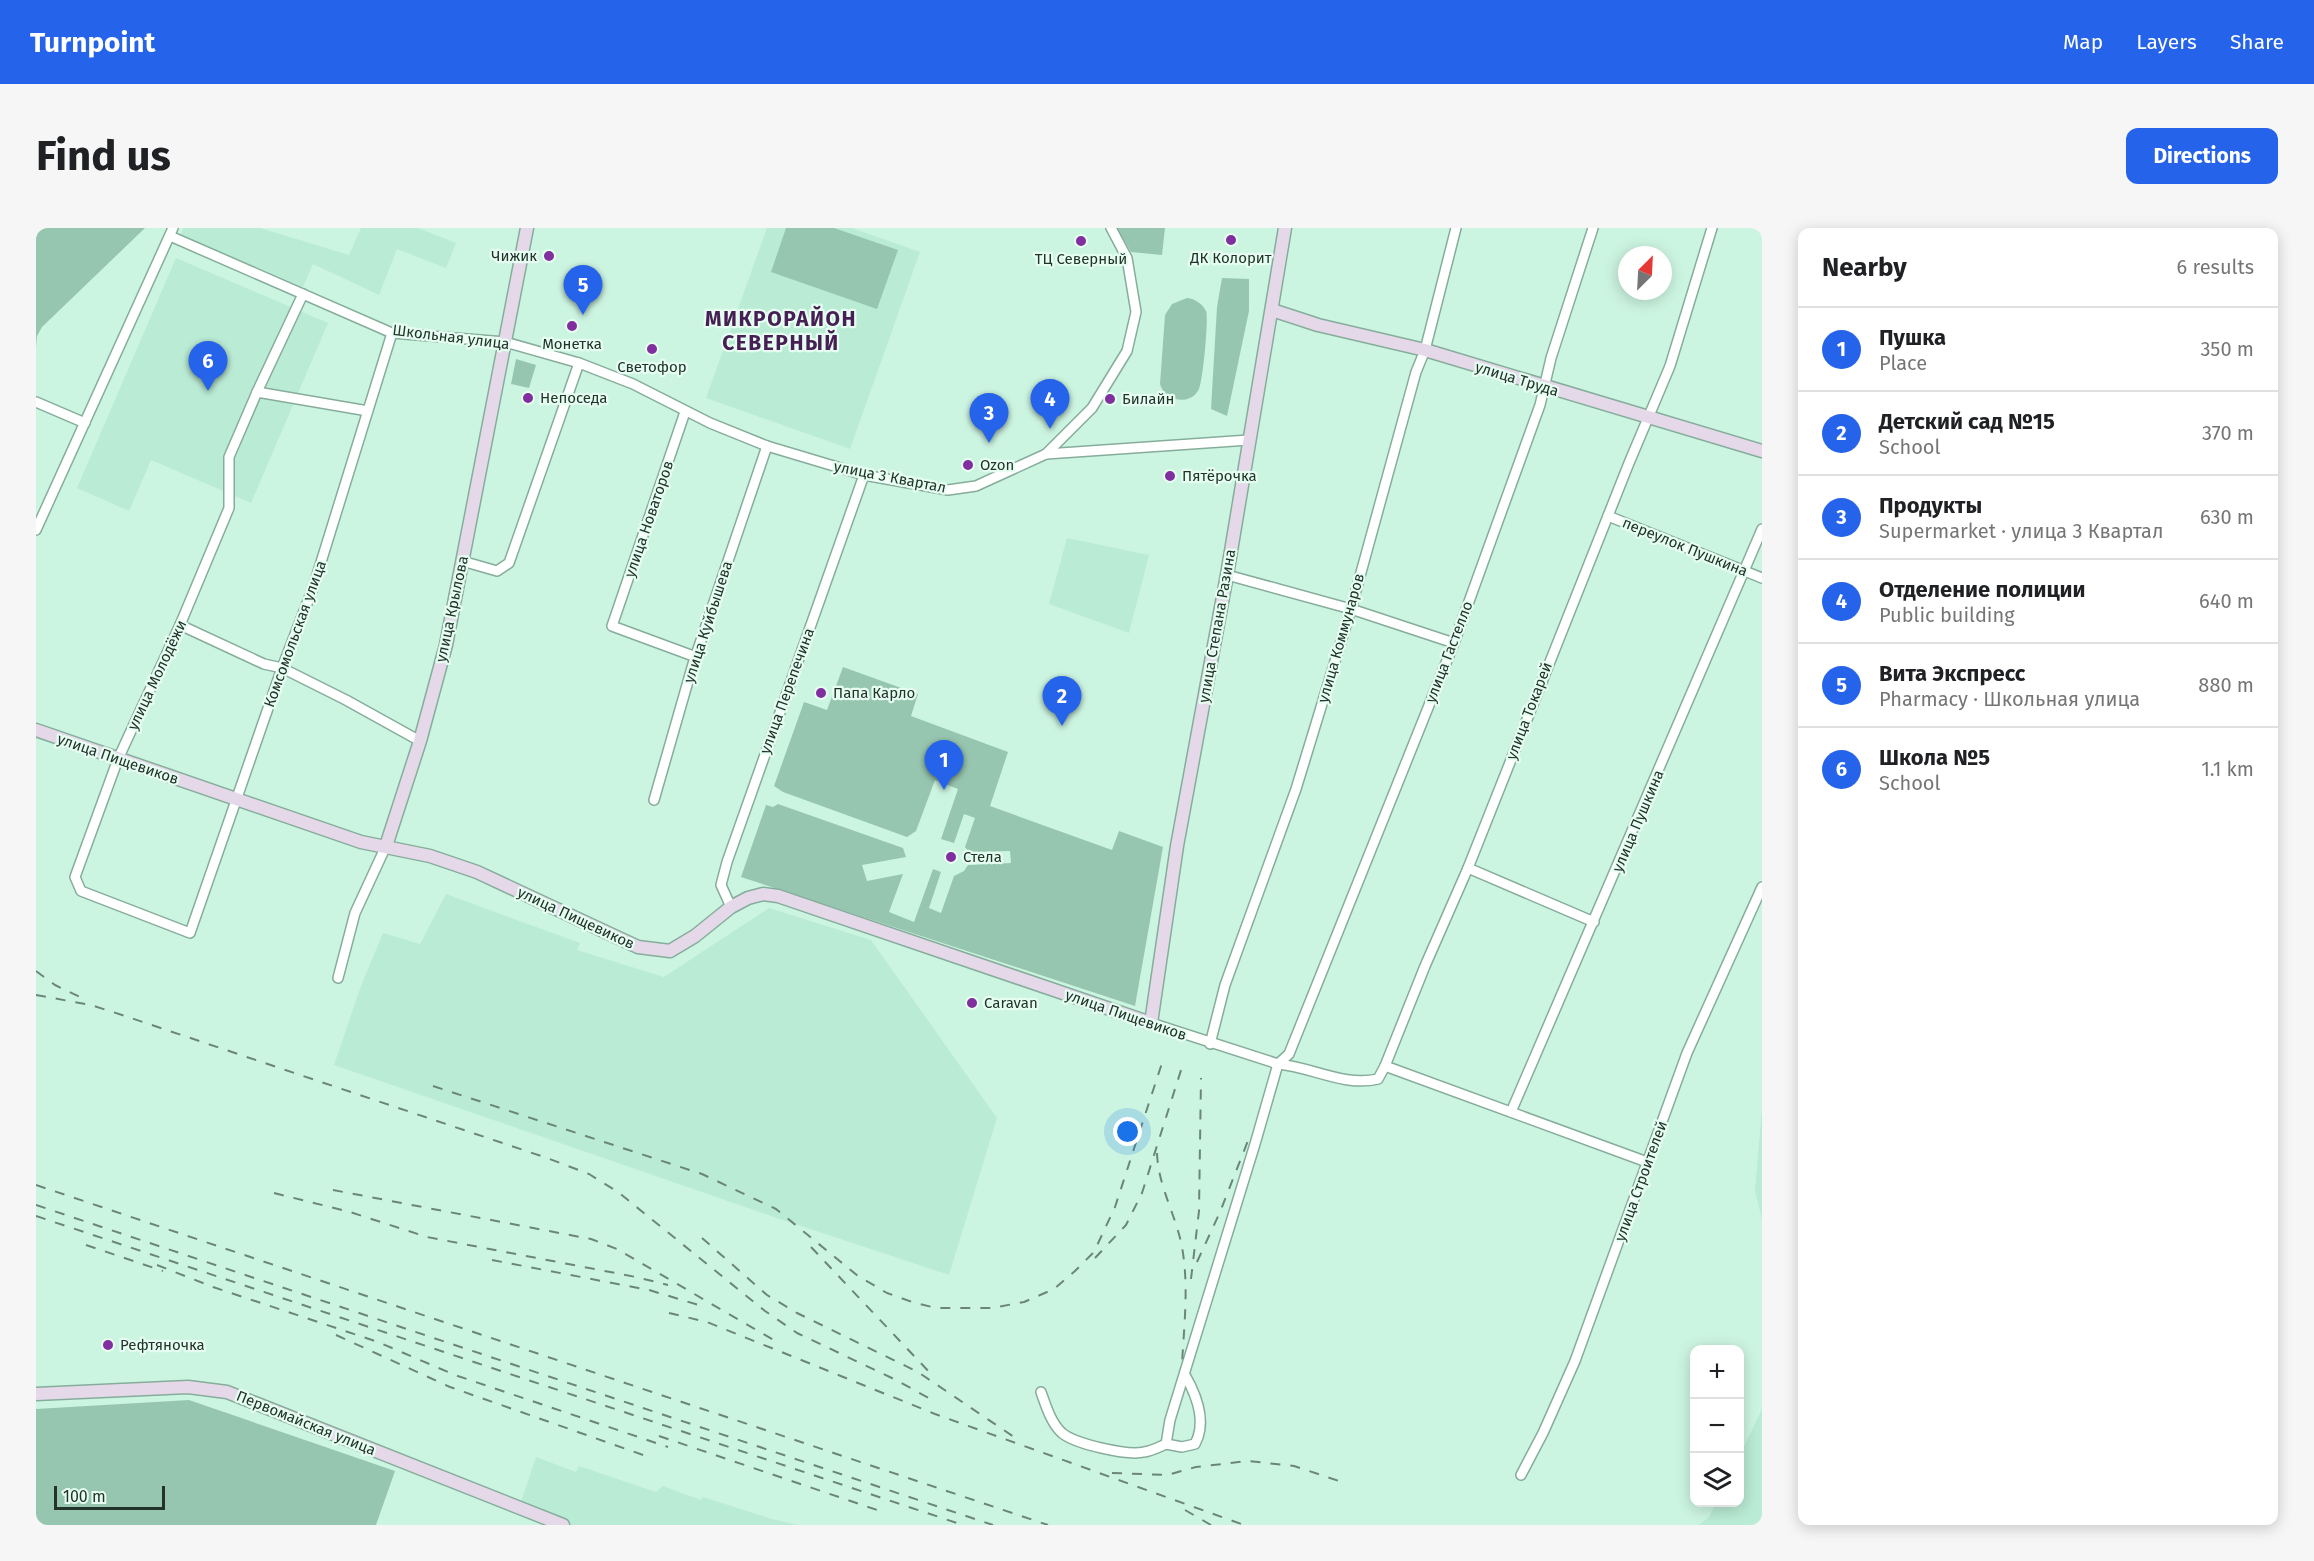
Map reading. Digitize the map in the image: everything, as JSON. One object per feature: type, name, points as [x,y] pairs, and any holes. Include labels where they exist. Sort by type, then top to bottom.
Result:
[{"type":"main road","name":"улица Крылова","points":[[386,846],[420,741],[446,645],[527,228]]},
{"type":"main road","name":"улица Степана Разина","points":[[1151,1023],[1177,846],[1227,575],[1285,228]]},
{"type":"main road","name":"улица Труда","points":[[1272,310],[1318,325],[1425,350],[1762,451]]},
{"type":"main road","name":"улица Пищевиков","points":[[36,730],[361,842],[430,855],[477,872],[638,947],[670,951],[695,936],[730,907],[763,894],[778,896],[1151,1023]]},
{"type":"main road","name":"Первомайская улица","points":[[36,1394],[188,1387],[227,1392],[563,1525]]},
{"type":"street","points":[[1046,454],[1092,408],[1127,351],[1136,312],[1127,258],[1111,228]]},
{"type":"street","name":"улица Коммунаров","points":[[1210,1044],[1225,985],[1296,789],[1351,609],[1416,372],[1425,350],[1456,228]]},
{"type":"street","name":"улица Гастелло","points":[[1166,1443],[1170,1420],[1278,1064],[1289,1054],[1454,643],[1540,405],[1543,387],[1593,228]]},
{"type":"street","name":"улица Токарей","points":[[1385,1066],[1468,868],[1608,516],[1671,366],[1712,228]]},
{"type":"street","name":"Школьная улица","points":[[36,530],[171,232],[392,333],[505,342],[579,363],[633,384],[686,412],[767,446]]},
{"type":"street","points":[[303,294],[257,392],[368,411]]},
{"type":"street","name":"Комсомольская улица","points":[[190,933],[282,668],[313,588],[392,333]]},
{"type":"street","points":[[462,561],[497,571],[509,563],[579,363]]},
{"type":"street","name":"улица Молодёжи","points":[[190,933],[81,891],[75,877],[118,759],[180,625],[229,508],[230,457],[257,392]]},
{"type":"street","points":[[36,402],[85,423]]},
{"type":"street","name":"улица Новаторов","points":[[686,412],[612,626],[696,657]]},
{"type":"street","points":[[1046,454],[1249,440]]},
{"type":"street","name":"улица 3 Квартал","points":[[767,446],[864,475],[935,488],[961,489],[976,486],[1046,454]]},
{"type":"street","name":"улица Куйбышева","points":[[654,800],[696,657],[767,446]]},
{"type":"street","name":"улица Перепечина","points":[[730,907],[721,885],[727,862],[864,475]]},
{"type":"street","name":"переулок Пушкина","points":[[1608,516],[1762,579]]},
{"type":"street","name":"улица Пушкина","points":[[1511,1112],[1762,529]]},
{"type":"street","points":[[1227,575],[1351,609],[1454,643]]},
{"type":"street","points":[[180,625],[264,664],[282,668],[420,741]]},
{"type":"street","name":"улица Крылова","points":[[338,978],[355,913],[386,846]]},
{"type":"street","points":[[1468,868],[1594,922]]},
{"type":"street","name":"улица Строителей","points":[[1521,1476],[1575,1361],[1687,1053],[1762,887]]},
{"type":"street","name":"улица Пищевиков","points":[[1151,1023],[1210,1044],[1350,1082],[1367,1082],[1378,1079],[1385,1066]]},
{"type":"street","points":[[1385,1066],[1647,1162]]},
{"type":"street","points":[[1041,1392],[1053,1422],[1063,1435],[1083,1443],[1142,1453],[1166,1443],[1182,1448],[1195,1444],[1201,1434],[1200,1413],[1195,1392],[1185,1375]]},
{"type":"shaded area","points":[[36,228],[145,228],[42,327],[37,336],[36,347]]},
{"type":"shaded area","points":[[183,228],[260,228],[349,255],[361,228],[418,228],[456,243],[446,268],[397,249],[379,295],[313,264],[302,289],[181,235]]},
{"type":"shaded area","points":[[767,228],[852,228],[920,252],[850,449],[706,398]]},
{"type":"shaded area","points":[[786,228],[834,228],[898,250],[877,309],[771,272]]},
{"type":"shaded area","points":[[1117,228],[1165,228],[1162,255],[1131,252]]},
{"type":"shaded area","points":[[176,258],[328,323],[251,503],[151,460],[129,511],[77,488]]},
{"type":"shaded area","points":[[1222,278],[1249,279],[1249,311],[1227,416],[1211,409],[1217,307]]},
{"type":"shaded area","points":[[1187,298],[1198,302],[1206,311],[1205,350],[1199,389],[1190,398],[1178,400],[1167,395],[1160,384],[1165,315],[1172,304]]},
{"type":"shaded area","points":[[516,359],[536,365],[529,388],[511,384]]},
{"type":"shaded area","points":[[1067,538],[1149,555],[1129,633],[1049,604]]},
{"type":"shaded area","points":[[843,667],[918,694],[911,716],[1008,752],[990,806],[1112,850],[1119,831],[1163,847],[1135,1006],[741,877],[766,805],[773,807],[778,804],[903,848],[906,857],[862,865],[867,881],[903,874],[889,912],[914,922],[933,869],[941,872],[929,908],[941,913],[954,876],[964,871],[968,865],[1011,863],[1010,851],[969,852],[965,847],[975,818],[964,814],[954,843],[941,839],[958,789],[935,780],[916,831],[907,837],[783,792],[774,786],[804,702],[827,710]]},
{"type":"shaded area","points":[[446,894],[580,943],[577,950],[664,977],[769,908],[871,940],[997,1118],[949,1275],[334,1065],[361,986],[383,933],[420,944]]},
{"type":"shaded area","points":[[1762,1108],[1762,1219],[1755,1191]]},
{"type":"shaded area","points":[[189,1400],[395,1471],[376,1525],[36,1525],[36,1409]]},
{"type":"shaded area","points":[[1762,1409],[1762,1525],[1699,1525],[1709,1517],[1714,1507],[1744,1507],[1744,1447]]},
{"type":"shaded area","points":[[536,1457],[576,1472],[579,1466],[656,1492],[663,1486],[701,1500],[703,1497],[798,1525],[570,1525],[520,1505]]},
{"type":"railway","points":[[36,971],[55,985],[82,998]]},
{"type":"railway","points":[[36,995],[91,1005],[122,1015],[589,1174],[618,1192],[765,1311],[797,1333],[896,1380],[936,1402]]},
{"type":"railway","points":[[433,1086],[702,1174],[776,1209],[858,1276],[887,1293],[936,1308],[992,1308],[1024,1302],[1054,1289],[1094,1252],[1115,1207],[1162,1063]]},
{"type":"railway","points":[[1095,1258],[1126,1225],[1142,1193],[1182,1067]]},
{"type":"railway","points":[[1191,1279],[1199,1211],[1201,1078]]},
{"type":"railway","points":[[1197,1262],[1220,1212],[1251,1133]]},
{"type":"railway","points":[[1157,1153],[1160,1177],[1179,1235],[1184,1262],[1185,1306],[1182,1364]]},
{"type":"railway","points":[[36,1185],[1048,1525]]},
{"type":"railway","points":[[333,1190],[591,1239],[617,1249],[777,1342]]},
{"type":"railway","points":[[274,1193],[350,1212],[427,1237],[668,1285]]},
{"type":"railway","points":[[36,1205],[993,1525]]},
{"type":"railway","points":[[36,1216],[963,1525]]},
{"type":"railway","points":[[702,1238],[767,1295],[797,1313],[918,1372],[1014,1437]]},
{"type":"railway","points":[[86,1245],[163,1271]]},
{"type":"railway","points":[[811,1247],[933,1376]]},
{"type":"railway","points":[[492,1260],[649,1290],[702,1306]]},
{"type":"railway","points":[[157,1265],[213,1287],[378,1342],[455,1375],[668,1447]]},
{"type":"railway","points":[[669,1313],[707,1322],[935,1414],[1244,1525]]},
{"type":"railway","points":[[336,1335],[450,1387],[646,1456]]},
{"type":"railway","points":[[659,1436],[883,1512]]},
{"type":"railway","points":[[1112,1473],[1167,1475],[1196,1467],[1248,1461],[1294,1466],[1339,1481]]},
{"type":"railway","points":[[1185,1510],[1211,1525]]},
{"type":"place","name":"ДК Колорит","points":[[1231,240]]},
{"type":"place","name":"ТЦ Северный","points":[[1081,241]]},
{"type":"place","name":"Чижик","points":[[549,256]]},
{"type":"place","name":"Вита Экспресс","points":[[583,315]]},
{"type":"place","name":"Монетка","points":[[572,326]]},
{"type":"place","name":"Светофор","points":[[652,349]]},
{"type":"place","name":"Школа №5","points":[[208,391]]},
{"type":"place","name":"Непоседа","points":[[528,398]]},
{"type":"place","name":"Билайн","points":[[1110,399]]},
{"type":"place","name":"Отделение полиции","points":[[1050,429]]},
{"type":"place","name":"Продукты","points":[[989,443]]},
{"type":"place","name":"Ozon","points":[[968,465]]},
{"type":"place","name":"Пятёрочка","points":[[1170,476]]},
{"type":"place","name":"Папа Карло","points":[[821,693]]},
{"type":"place","name":"Детский сад №15","points":[[1062,726]]},
{"type":"place","name":"Пушка","points":[[944,790]]},
{"type":"place","name":"Стела","points":[[951,857]]},
{"type":"place","name":"Caravan","points":[[972,1003]]},
{"type":"place","name":"Рефтяночка","points":[[108,1345]]},
{"type":"district","name":"МИКРОРАЙОН СЕВЕРНЫЙ","points":[[781,331]]}]
